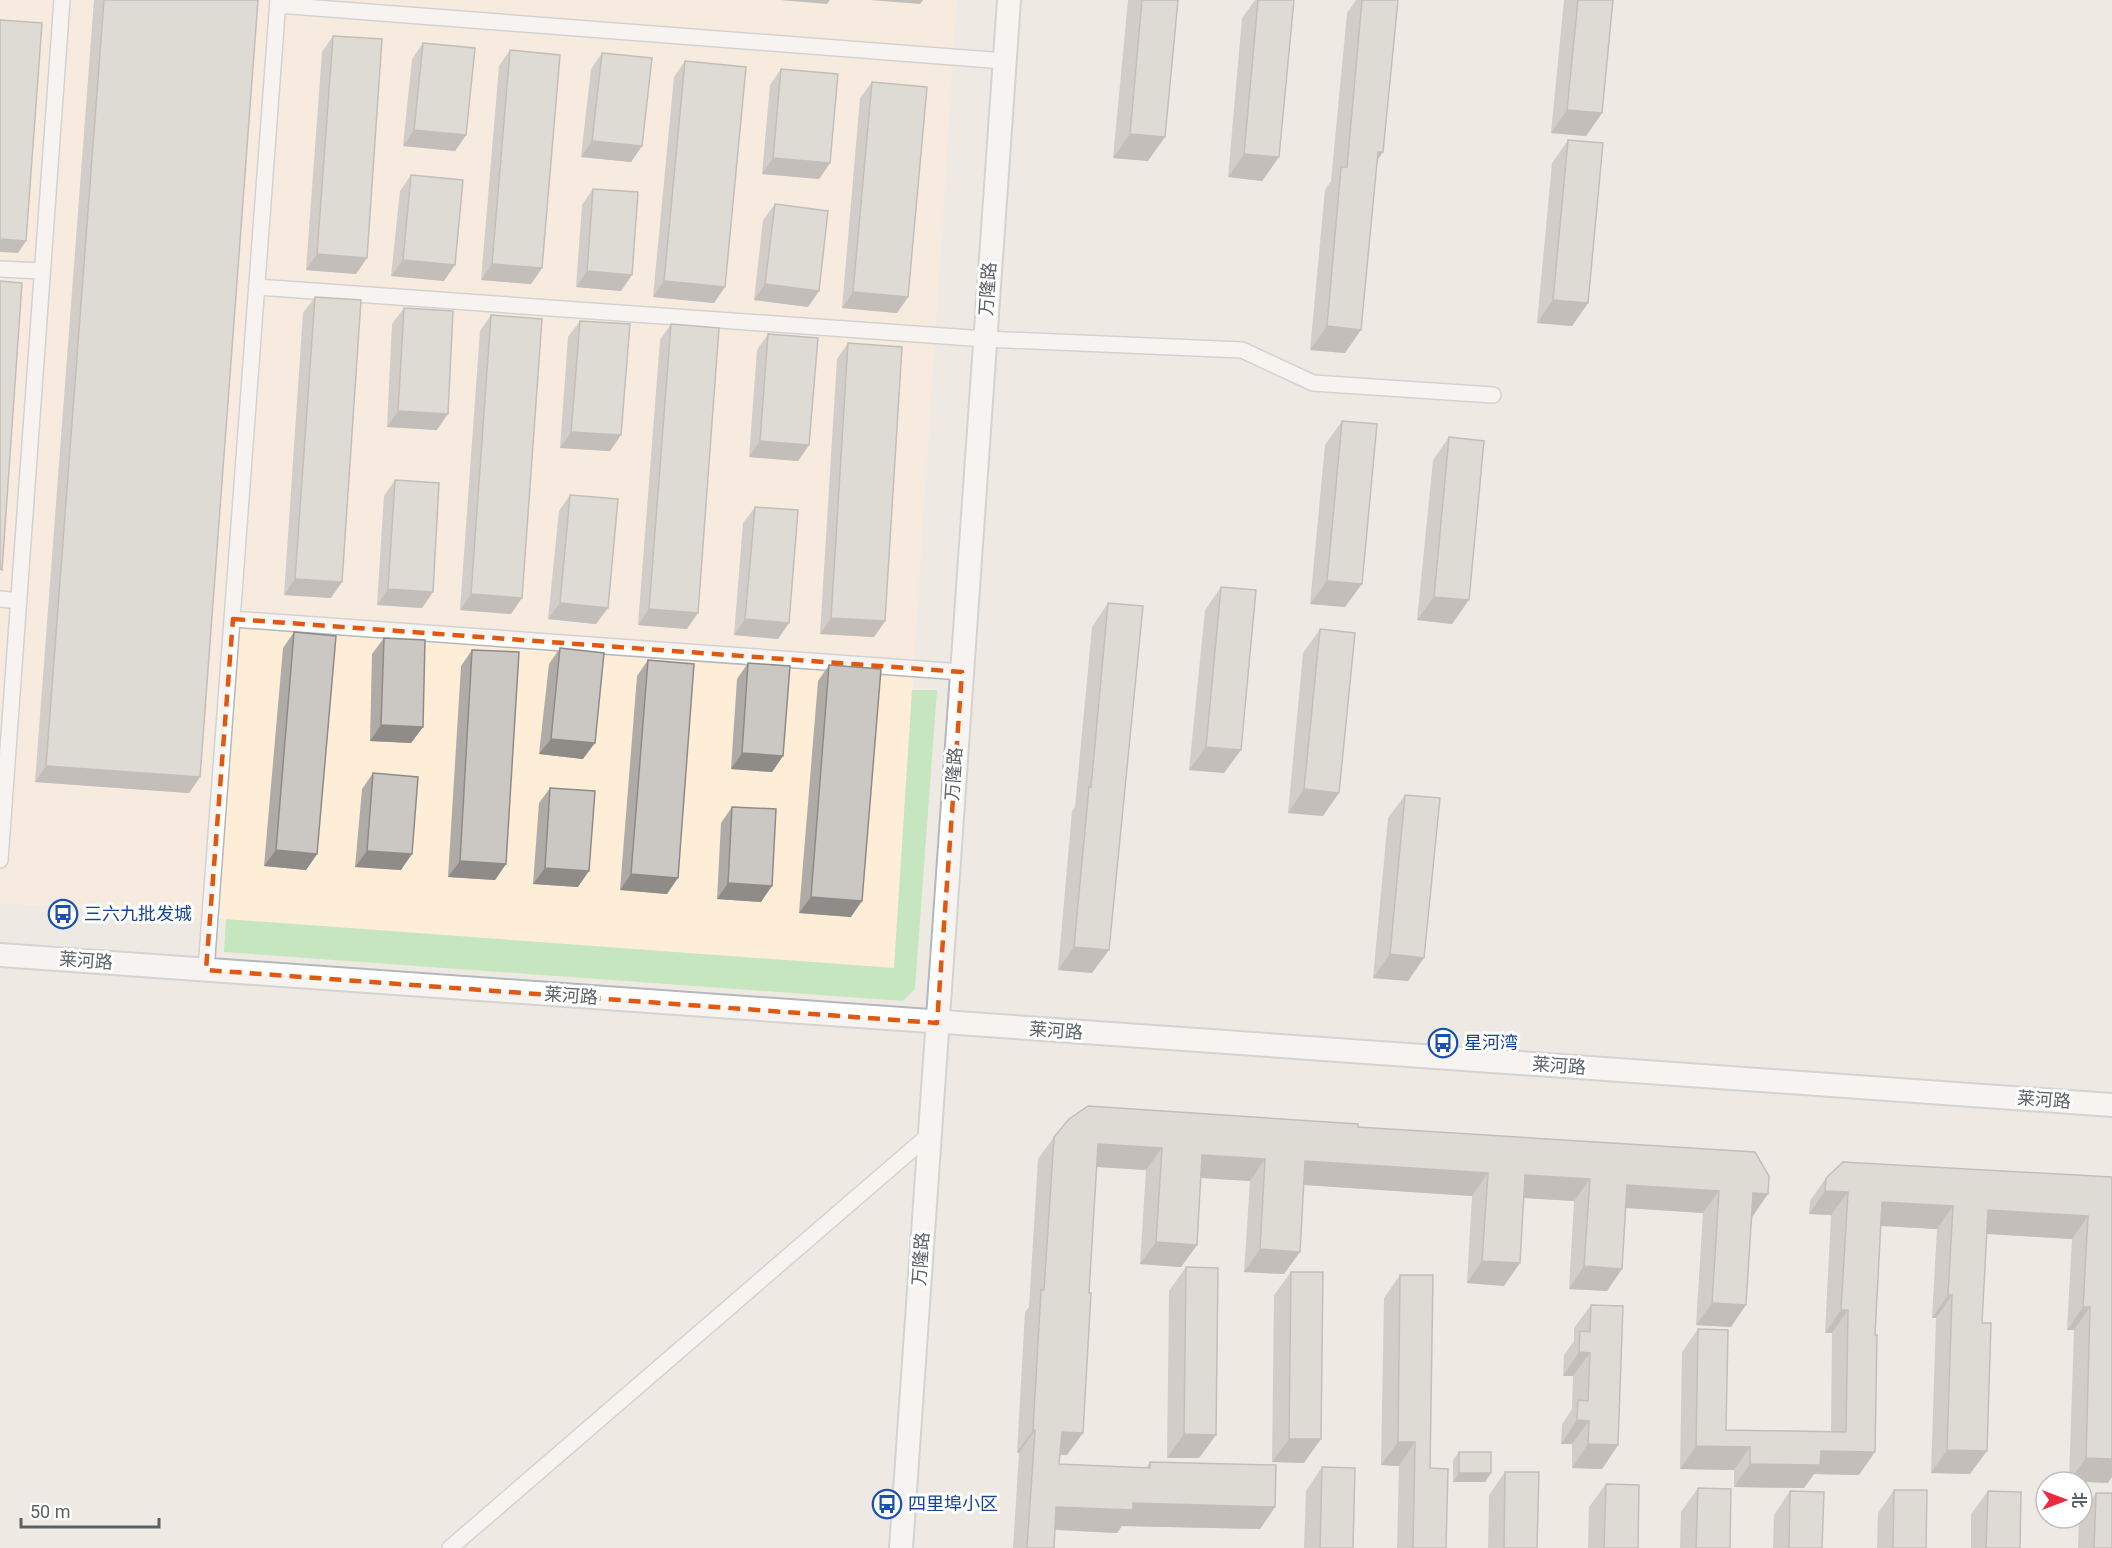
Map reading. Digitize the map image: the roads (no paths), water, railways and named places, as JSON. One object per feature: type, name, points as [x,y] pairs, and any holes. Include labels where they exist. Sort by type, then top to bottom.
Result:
[{"type":"street","points":[[0,860],[62,0]]},
{"type":"street","name":"万隆路","points":[[901,1548],[1009,0]]},
{"type":"street","points":[[206,970],[278,3],[1005,61]]},
{"type":"street","points":[[0,268],[42,272]]},
{"type":"street","points":[[257,287],[985,339],[1242,350],[1312,383],[1493,395]]},
{"type":"street","points":[[0,599],[19,601]]},
{"type":"street","points":[[233,619],[962,672]]},
{"type":"street","name":"莱河路","points":[[0,955],[2112,1105]]},
{"type":"street","points":[[450,1548],[929,1135]]},
{"type":"place","name":"三六九批发城","points":[[63,914]]},
{"type":"place","name":"星河湾","points":[[1443,1043]]},
{"type":"place","name":"四里埠小区","points":[[887,1504]]}]
